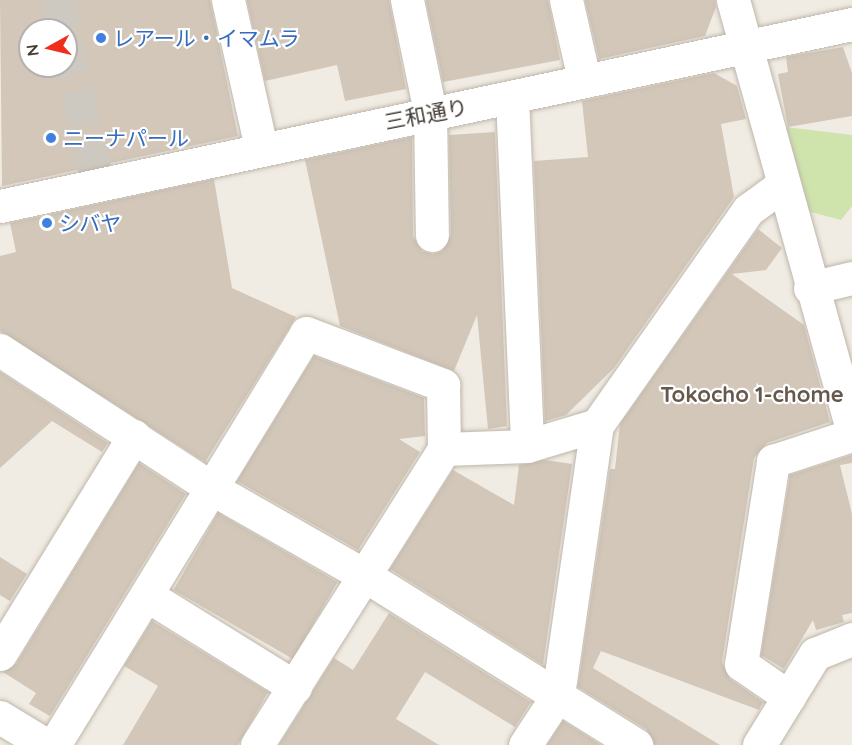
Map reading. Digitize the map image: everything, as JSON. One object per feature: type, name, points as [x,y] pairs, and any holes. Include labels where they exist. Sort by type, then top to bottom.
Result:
[{"type":"street","points":[[228,0],[261,148]]},
{"type":"street","points":[[407,0],[430,112],[432,236]]},
{"type":"street","points":[[566,0],[584,79]]},
{"type":"street","points":[[734,0],[744,47],[781,186],[852,430]]},
{"type":"street","name":"三和通り","points":[[0,206],[430,112],[512,97],[584,79],[852,24]]},
{"type":"street","points":[[512,97],[527,446]]},
{"type":"street","points":[[525,745],[558,695],[597,425],[748,210],[781,186]]},
{"type":"street","points":[[810,288],[852,278]]},
{"type":"street","points":[[54,745],[148,596],[306,333],[443,385],[444,448],[257,745]]},
{"type":"street","points":[[0,350],[213,489],[364,575],[636,745]]},
{"type":"street","points":[[444,448],[527,446],[597,425]]},
{"type":"street","points":[[789,697],[741,664],[773,461],[852,435]]},
{"type":"street","points":[[0,654],[134,436]]},
{"type":"street","points":[[148,596],[295,687]]},
{"type":"street","points":[[759,745],[815,654],[852,639]]},
{"type":"street","points":[[0,717],[45,745]]},
{"type":"green space","points":[[786,127],[852,135],[852,206],[841,220],[807,211]]},
{"type":"building","points":[[0,0],[210,0],[238,136],[2,186]]},
{"type":"building","points":[[247,0],[389,0],[406,89],[345,101],[337,65],[265,81]]},
{"type":"building","points":[[426,0],[548,0],[560,60],[443,82]]},
{"type":"building","points":[[585,0],[715,0],[716,7],[705,36],[599,59]]},
{"type":"building","points":[[843,47],[852,73],[852,116],[788,127],[778,74],[788,72],[786,57]]},
{"type":"building","points":[[714,73],[737,86],[746,119],[721,124],[734,197],[614,368],[566,415],[545,421],[534,161],[588,157],[582,101]]},
{"type":"building","points":[[495,132],[507,426],[488,429],[477,315],[454,371],[340,326],[305,160],[412,137],[413,236],[422,251],[433,254],[442,251],[451,235],[449,135]]},
{"type":"building","points":[[214,179],[232,288],[296,317],[205,462],[0,331],[0,256],[16,252],[10,223]]},
{"type":"building","points":[[758,229],[782,248],[766,270],[732,274],[804,325],[830,422],[767,443],[754,458],[722,662],[730,679],[763,702],[759,710],[601,651],[593,668],[720,745],[655,745],[646,729],[578,687],[610,469],[615,469],[620,424]]},
{"type":"building","points":[[314,356],[424,398],[425,436],[399,439],[420,452],[358,550],[237,481]]},
{"type":"building","points":[[0,372],[108,443],[102,452],[52,421],[0,468]]},
{"type":"building","points":[[852,455],[852,463],[840,465],[852,514],[852,613],[842,615],[844,622],[816,630],[813,620],[784,669],[761,655],[790,475]]},
{"type":"building","points":[[545,460],[572,464],[543,665],[390,569],[453,470],[514,505],[519,465]]},
{"type":"building","points":[[139,463],[186,494],[50,716],[29,704],[36,693],[3,672],[16,664]]},
{"type":"building","points":[[218,513],[338,582],[293,659],[174,590]]},
{"type":"building","points":[[0,557],[27,574],[10,601],[0,595]]},
{"type":"building","points":[[389,613],[531,702],[515,727],[425,672],[396,719],[439,745],[279,745],[334,658],[353,670]]},
{"type":"building","points":[[152,621],[268,692],[238,745],[123,745],[158,686],[124,666]]},
{"type":"building","points":[[563,721],[601,745],[547,745]]},
{"type":"tunnel","points":[[56,0],[60,18]]},
{"type":"tunnel","points":[[74,78],[98,183]]},
{"type":"place","name":"レアール・イマムラ","points":[[101,38]]},
{"type":"place","name":"ニーナパール","points":[[51,138]]},
{"type":"place","name":"シバヤ","points":[[47,223]]},
{"type":"district","name":"Tokocho 1-chome","points":[[752,395]]}]
